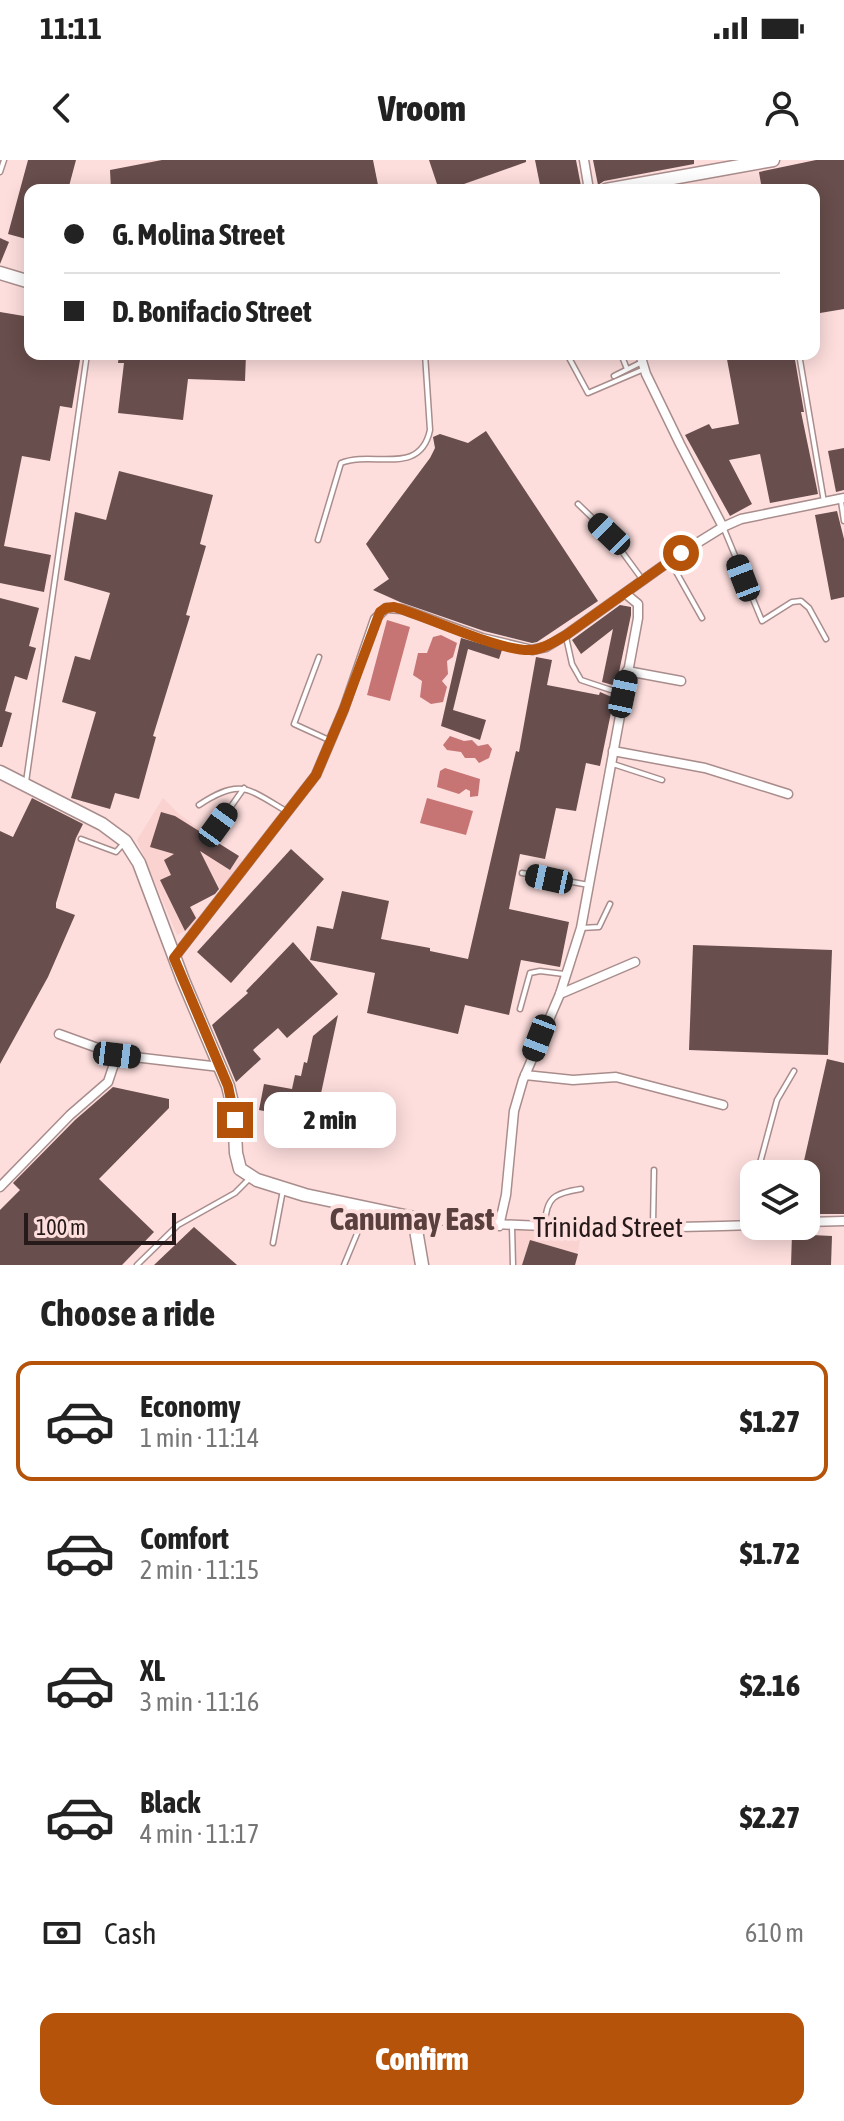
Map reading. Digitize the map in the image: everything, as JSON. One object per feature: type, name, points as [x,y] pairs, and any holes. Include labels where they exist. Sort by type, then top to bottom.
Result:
[{"type":"main road","points":[[639,184],[773,160]]},
{"type":"main road","points":[[0,273],[24,280]]},
{"type":"main road","points":[[0,772],[102,824],[125,841],[139,863],[232,1101],[240,1169],[250,1178],[284,1188],[366,1210],[414,1218],[422,1265]]},
{"type":"street","points":[[584,160],[588,184]]},
{"type":"street","points":[[642,362],[723,527]]},
{"type":"street","points":[[174,958],[316,775],[342,724],[375,619],[386,608],[402,609],[482,638],[532,650],[546,647],[723,527],[741,519],[842,498]]},
{"type":"street","points":[[499,1226],[506,1195],[514,1111],[525,1075],[567,975],[581,928],[639,609],[638,604],[626,594]]},
{"type":"street","points":[[627,671],[681,681]]},
{"type":"street","points":[[613,751],[705,768],[788,794]]},
{"type":"street","points":[[560,994],[635,962]]},
{"type":"street","points":[[59,1034],[117,1055],[220,1067]]},
{"type":"street","points":[[0,1187],[70,1115],[108,1082],[117,1055]]},
{"type":"street","points":[[525,1075],[573,1080],[616,1077],[723,1105]]},
{"type":"street","name":"Trinidad Street","points":[[414,1218],[512,1227],[653,1228],[668,1233],[740,1226]]},
{"type":"street","points":[[820,1222],[844,1221]]},
{"type":"lane","points":[[0,172],[4,160]]},
{"type":"lane","points":[[25,784],[86,360]]},
{"type":"lane","points":[[318,540],[341,463],[403,459],[423,449],[428,441],[425,360]]},
{"type":"lane","points":[[570,360],[588,393],[642,362]]},
{"type":"lane","points":[[623,360],[627,369]]},
{"type":"lane","points":[[800,360],[824,502]]},
{"type":"lane","points":[[614,376],[642,362]]},
{"type":"lane","points":[[842,498],[844,521]]},
{"type":"lane","points":[[578,504],[609,534],[643,580]]},
{"type":"lane","points":[[723,527],[762,621],[792,602],[801,601],[806,604],[826,639]]},
{"type":"lane","points":[[670,561],[702,618]]},
{"type":"lane","points":[[566,635],[572,664],[581,680],[623,694]]},
{"type":"lane","points":[[319,657],[294,724],[331,741]]},
{"type":"lane","points":[[611,763],[662,780]]},
{"type":"lane","points":[[218,825],[244,788]]},
{"type":"lane","points":[[199,805],[219,792],[244,788],[287,812]]},
{"type":"lane","points":[[81,839],[116,852],[125,841]]},
{"type":"lane","points":[[522,873],[589,885]]},
{"type":"lane","points":[[581,928],[599,927],[610,904]]},
{"type":"lane","points":[[520,1009],[530,973],[540,971],[567,975]]},
{"type":"lane","points":[[761,1160],[777,1100],[794,1071]]},
{"type":"lane","points":[[653,1228],[654,1170]]},
{"type":"lane","points":[[137,1265],[178,1225],[235,1193],[250,1178]]},
{"type":"lane","points":[[273,1243],[284,1188]]},
{"type":"lane","points":[[545,1227],[551,1199],[581,1189]]},
{"type":"lane","points":[[344,1265],[366,1210]]},
{"type":"lane","points":[[512,1227],[513,1265]]},
{"type":"shaded area","points":[[387,620],[410,627],[390,701],[367,695]]},
{"type":"shaded area","points":[[441,635],[457,643],[453,657],[447,661],[448,674],[442,681],[447,687],[443,702],[431,704],[420,697],[422,681],[413,675],[418,653],[427,653],[433,637]]},
{"type":"shaded area","points":[[450,736],[464,741],[472,740],[478,746],[488,744],[492,749],[489,758],[479,763],[475,758],[465,758],[461,752],[447,750],[443,745]]},
{"type":"shaded area","points":[[445,768],[480,779],[478,796],[470,797],[470,791],[466,789],[459,794],[437,787],[440,771]]},
{"type":"shaded area","points":[[163,798],[179,814],[245,862],[222,893],[209,868],[180,883],[200,924],[177,935],[137,840]]},
{"type":"shaded area","points":[[427,798],[473,811],[466,835],[420,823]]},
{"type":"shaded area","points":[[512,1229],[581,1233],[576,1265],[514,1265]]},
{"type":"building","points":[[28,160],[76,160],[70,184],[24,184],[24,238],[8,234]]},
{"type":"building","points":[[162,160],[373,160],[378,184],[111,184],[110,170]]},
{"type":"building","points":[[429,160],[526,160],[464,184],[437,184]]},
{"type":"building","points":[[535,160],[576,160],[581,184],[540,184]]},
{"type":"building","points":[[593,160],[694,160],[694,164],[598,184]]},
{"type":"building","points":[[816,160],[844,160],[844,309],[820,313],[820,184],[761,184],[759,172]]},
{"type":"building","points":[[0,238],[9,242],[0,264]]},
{"type":"building","points":[[0,312],[24,316],[24,360],[80,360],[72,408],[60,406],[50,461],[22,456],[4,546],[51,555],[44,592],[0,583]]},
{"type":"building","points":[[118,360],[246,360],[245,381],[188,379],[183,420],[118,413],[124,363],[118,363]]},
{"type":"building","points":[[727,360],[795,360],[804,412],[801,412],[818,494],[770,503],[760,454],[729,460],[752,504],[730,516],[685,435],[709,424],[712,429],[739,424]]},
{"type":"building","points":[[486,431],[598,601],[537,642],[484,631],[373,590],[389,579],[366,544],[430,458],[435,448],[433,437],[440,434],[468,443]]},
{"type":"building","points":[[844,448],[844,490],[836,492],[828,451]]},
{"type":"building","points":[[119,471],[213,495],[200,544],[206,546],[186,615],[190,616],[153,736],[156,737],[139,799],[115,793],[110,809],[71,798],[96,712],[62,702],[75,656],[90,660],[110,593],[64,580],[75,512],[106,520]]},
{"type":"building","points":[[837,511],[844,539],[844,597],[831,600],[815,515]]},
{"type":"building","points":[[0,598],[39,608],[29,646],[36,648],[27,680],[15,676],[5,711],[12,713],[2,747],[0,747]]},
{"type":"building","points":[[620,605],[631,607],[631,615],[616,686],[602,682],[613,629],[581,654],[572,640]]},
{"type":"building","points":[[461,638],[502,650],[499,659],[468,649],[453,710],[486,720],[480,740],[441,726]]},
{"type":"building","points":[[536,657],[552,660],[547,685],[599,695],[600,692],[614,698],[600,766],[586,763],[576,811],[556,808],[545,859],[520,854],[509,909],[569,922],[560,967],[521,960],[509,1015],[465,1005],[458,1034],[367,1013],[375,973],[310,960],[317,926],[333,929],[342,891],[389,901],[381,939],[468,959],[516,751],[519,752]]},
{"type":"building","points":[[32,798],[83,824],[56,903],[56,908],[75,915],[48,977],[0,1064],[0,831],[13,837]]},
{"type":"building","points":[[161,812],[175,816],[239,856],[230,870],[200,851],[219,889],[190,907],[196,918],[185,931],[160,880],[171,875],[164,860],[174,854],[150,847]]},
{"type":"building","points":[[291,849],[324,879],[231,983],[197,952]]},
{"type":"building","points":[[293,942],[338,994],[287,1038],[278,1028],[253,1050],[261,1059],[236,1082],[212,1025],[248,993],[246,991]]},
{"type":"building","points":[[693,945],[832,950],[828,1055],[689,1050]]},
{"type":"building","points":[[338,1015],[315,1121],[259,1110],[264,1084],[292,1089],[295,1075],[301,1076],[304,1062],[307,1063],[313,1036]]},
{"type":"building","points":[[827,1059],[844,1063],[844,1214],[820,1214],[820,1160],[804,1160]]},
{"type":"building","points":[[113,1087],[169,1099],[169,1108],[99,1179],[154,1232],[122,1265],[0,1265],[0,1210],[20,1190],[13,1183],[75,1120]]},
{"type":"building","points":[[194,1227],[237,1265],[154,1265]]},
{"type":"building","points":[[820,1235],[832,1236],[831,1265],[791,1265],[792,1240],[820,1240]]},
{"type":"building","points":[[530,1240],[578,1254],[575,1265],[522,1265]]},
{"type":"district","name":"Canumay East","points":[[412,1218]]},
{"type":"route","points":[[235,1120],[228,1086],[174,958],[316,775],[380,612],[394,607],[482,638],[532,650],[546,647],[566,635],[681,553]]}]
